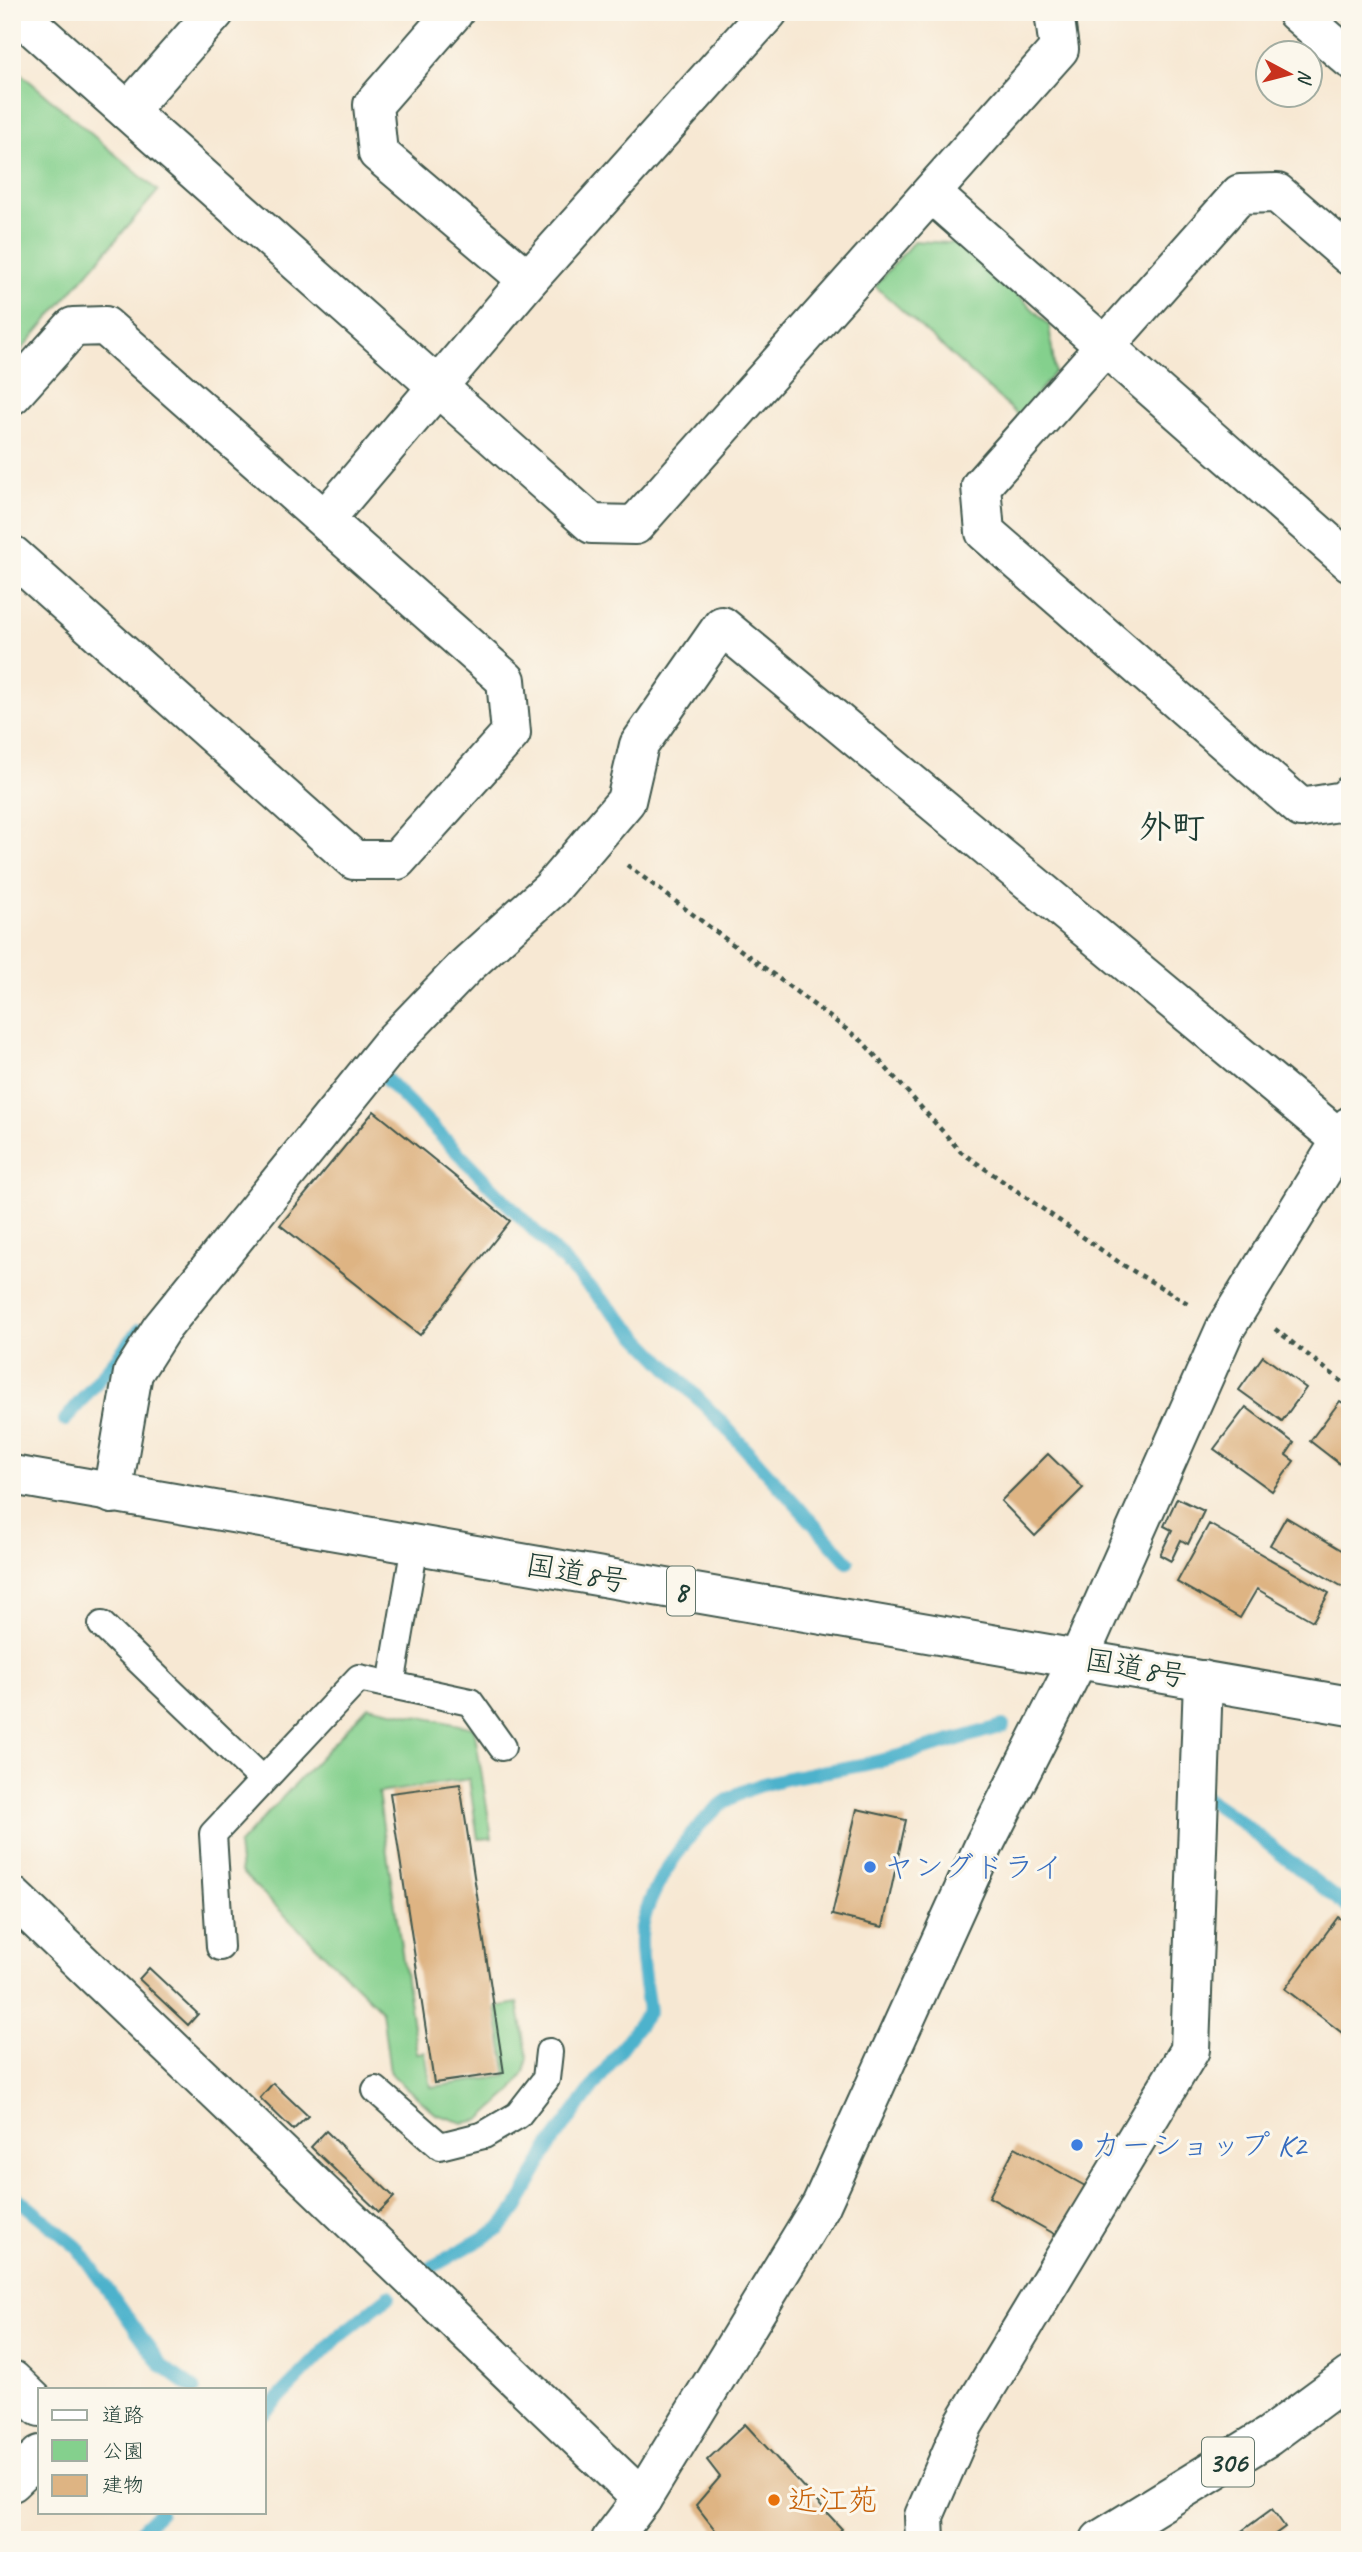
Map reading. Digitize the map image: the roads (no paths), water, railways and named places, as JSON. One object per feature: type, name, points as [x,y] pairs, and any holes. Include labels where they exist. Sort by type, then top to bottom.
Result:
[{"type":"main road","points":[[16,12],[592,524],[635,525],[1059,49],[1054,12]]},
{"type":"main road","points":[[128,111],[215,12]]},
{"type":"main road","points":[[454,12],[373,105],[378,153],[528,280]]},
{"type":"main road","points":[[326,518],[528,280],[768,12]]},
{"type":"main road","points":[[1296,12],[1350,59]]},
{"type":"main road","points":[[1350,256],[1277,193],[1240,194],[981,486],[985,532],[1301,808],[1344,801],[1350,794]]},
{"type":"main road","points":[[932,194],[1350,562]]},
{"type":"main road","points":[[12,395],[73,327],[106,326],[506,680],[510,733],[397,860],[354,860],[12,555]]},
{"type":"main road","points":[[112,1494],[133,1373],[161,1329],[391,1044],[466,966],[551,889],[626,801],[639,745],[722,626],[1345,1133],[1233,1315],[1079,1658],[985,1843],[821,2205],[642,2499],[611,2540]]},
{"type":"main road","name":"国道8号","points":[[12,1475],[1350,1706]]},
{"type":"main road","points":[[925,2540],[924,2516],[964,2424],[1190,2050],[1203,1680]]},
{"type":"main road","points":[[12,1896],[642,2499]]},
{"type":"main road","name":"306","points":[[1100,2540],[1269,2436],[1350,2376]]},
{"type":"main road","points":[[12,2380],[38,2405]]},
{"type":"main road","points":[[12,2483],[38,2457]]},
{"type":"lane","points":[[391,1685],[415,1545]]},
{"type":"lane","points":[[102,1625],[263,1780]]},
{"type":"lane","points":[[220,1947],[213,1834],[359,1678],[470,1702],[502,1748]]},
{"type":"lane","points":[[376,2090],[440,2146],[484,2135],[518,2115],[546,2079],[549,2052]]},
{"type":"waterway","points":[[1340,12],[1346,17]]},
{"type":"waterway","points":[[383,1076],[723,1424],[848,1562]]},
{"type":"waterway","points":[[65,1420],[140,1330]]},
{"type":"waterway","points":[[430,2268],[499,2229],[517,2208],[550,2145],[649,2011],[641,1937],[650,1901],[660,1880],[687,1840],[717,1808],[731,1798],[763,1784],[875,1762],[1003,1726]]},
{"type":"waterway","points":[[1204,1797],[1238,1820],[1350,1909]]},
{"type":"waterway","points":[[12,2194],[77,2247],[162,2366],[193,2388]]},
{"type":"waterway","points":[[266,2411],[337,2338],[389,2296]]},
{"type":"waterway","points":[[131,2540],[158,2514]]},
{"type":"place","name":"ヤングドライ","points":[[870,1867]]},
{"type":"place","name":"カーショップ K2","points":[[1077,2145]]},
{"type":"place","name":"近江苑","points":[[774,2500]]},
{"type":"district","name":"外町","points":[[1172,826]]}]
